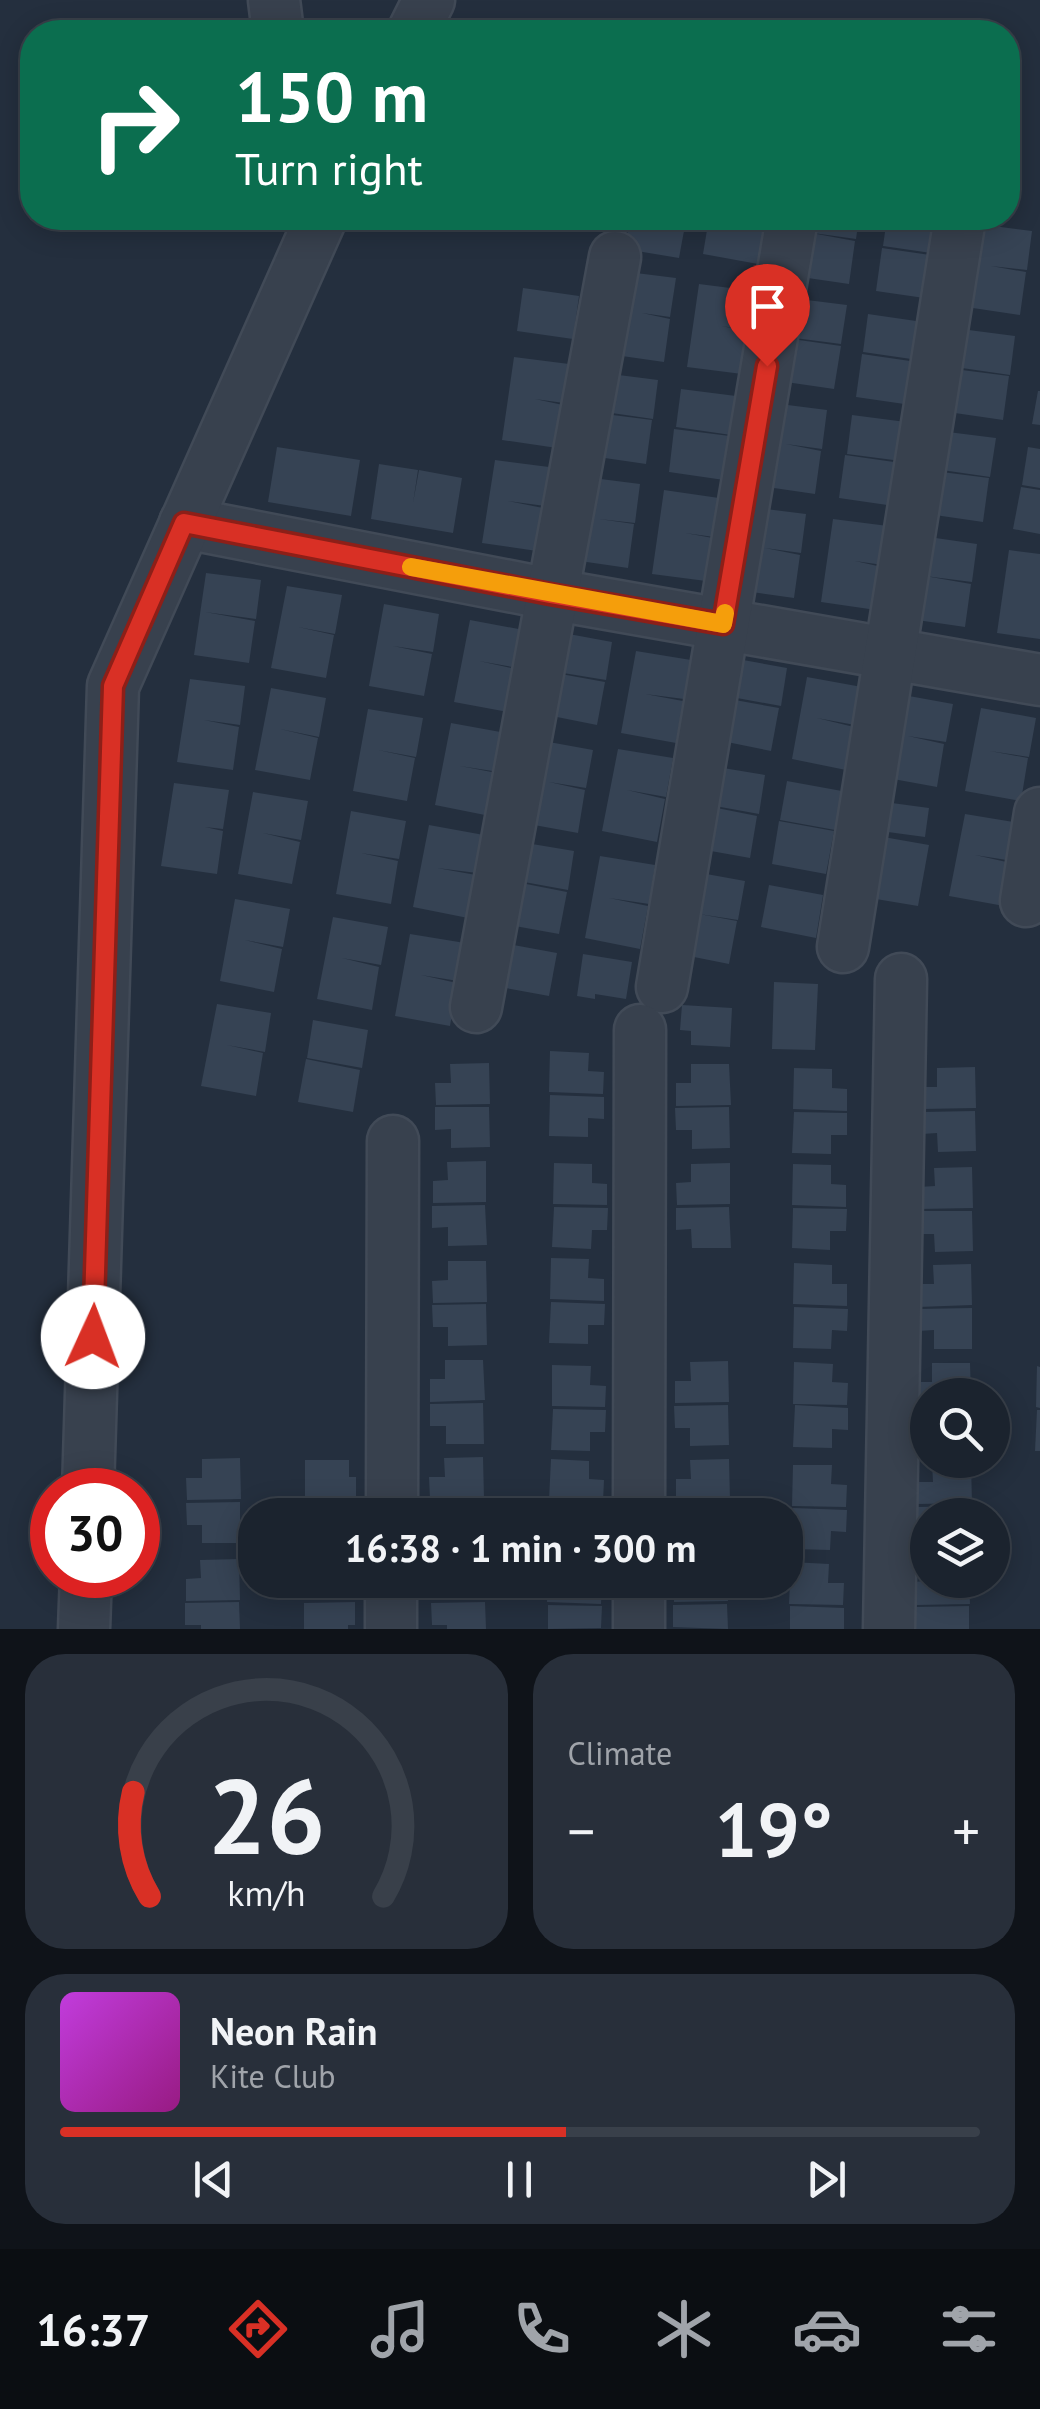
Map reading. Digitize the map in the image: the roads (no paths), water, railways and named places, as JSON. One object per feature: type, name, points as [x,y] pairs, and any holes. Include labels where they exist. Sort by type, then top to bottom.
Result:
[{"type":"street","points":[[89,1468],[113,686],[308,230]]},
{"type":"street","points":[[639,1498],[651,1009],[723,624],[790,230]]},
{"type":"street","points":[[844,947],[958,230]]},
{"type":"street","points":[[476,1006],[615,257]]},
{"type":"street","points":[[184,523],[550,594],[1040,680]]},
{"type":"street","points":[[1026,901],[1040,813]]},
{"type":"street","points":[[889,1629],[900,979]]},
{"type":"street","points":[[392,1498],[393,1141]]},
{"type":"street","points":[[84,1629],[85,1598]]},
{"type":"street","points":[[391,1598],[391,1629]]},
{"type":"street","points":[[638,1629],[639,1598]]}]
